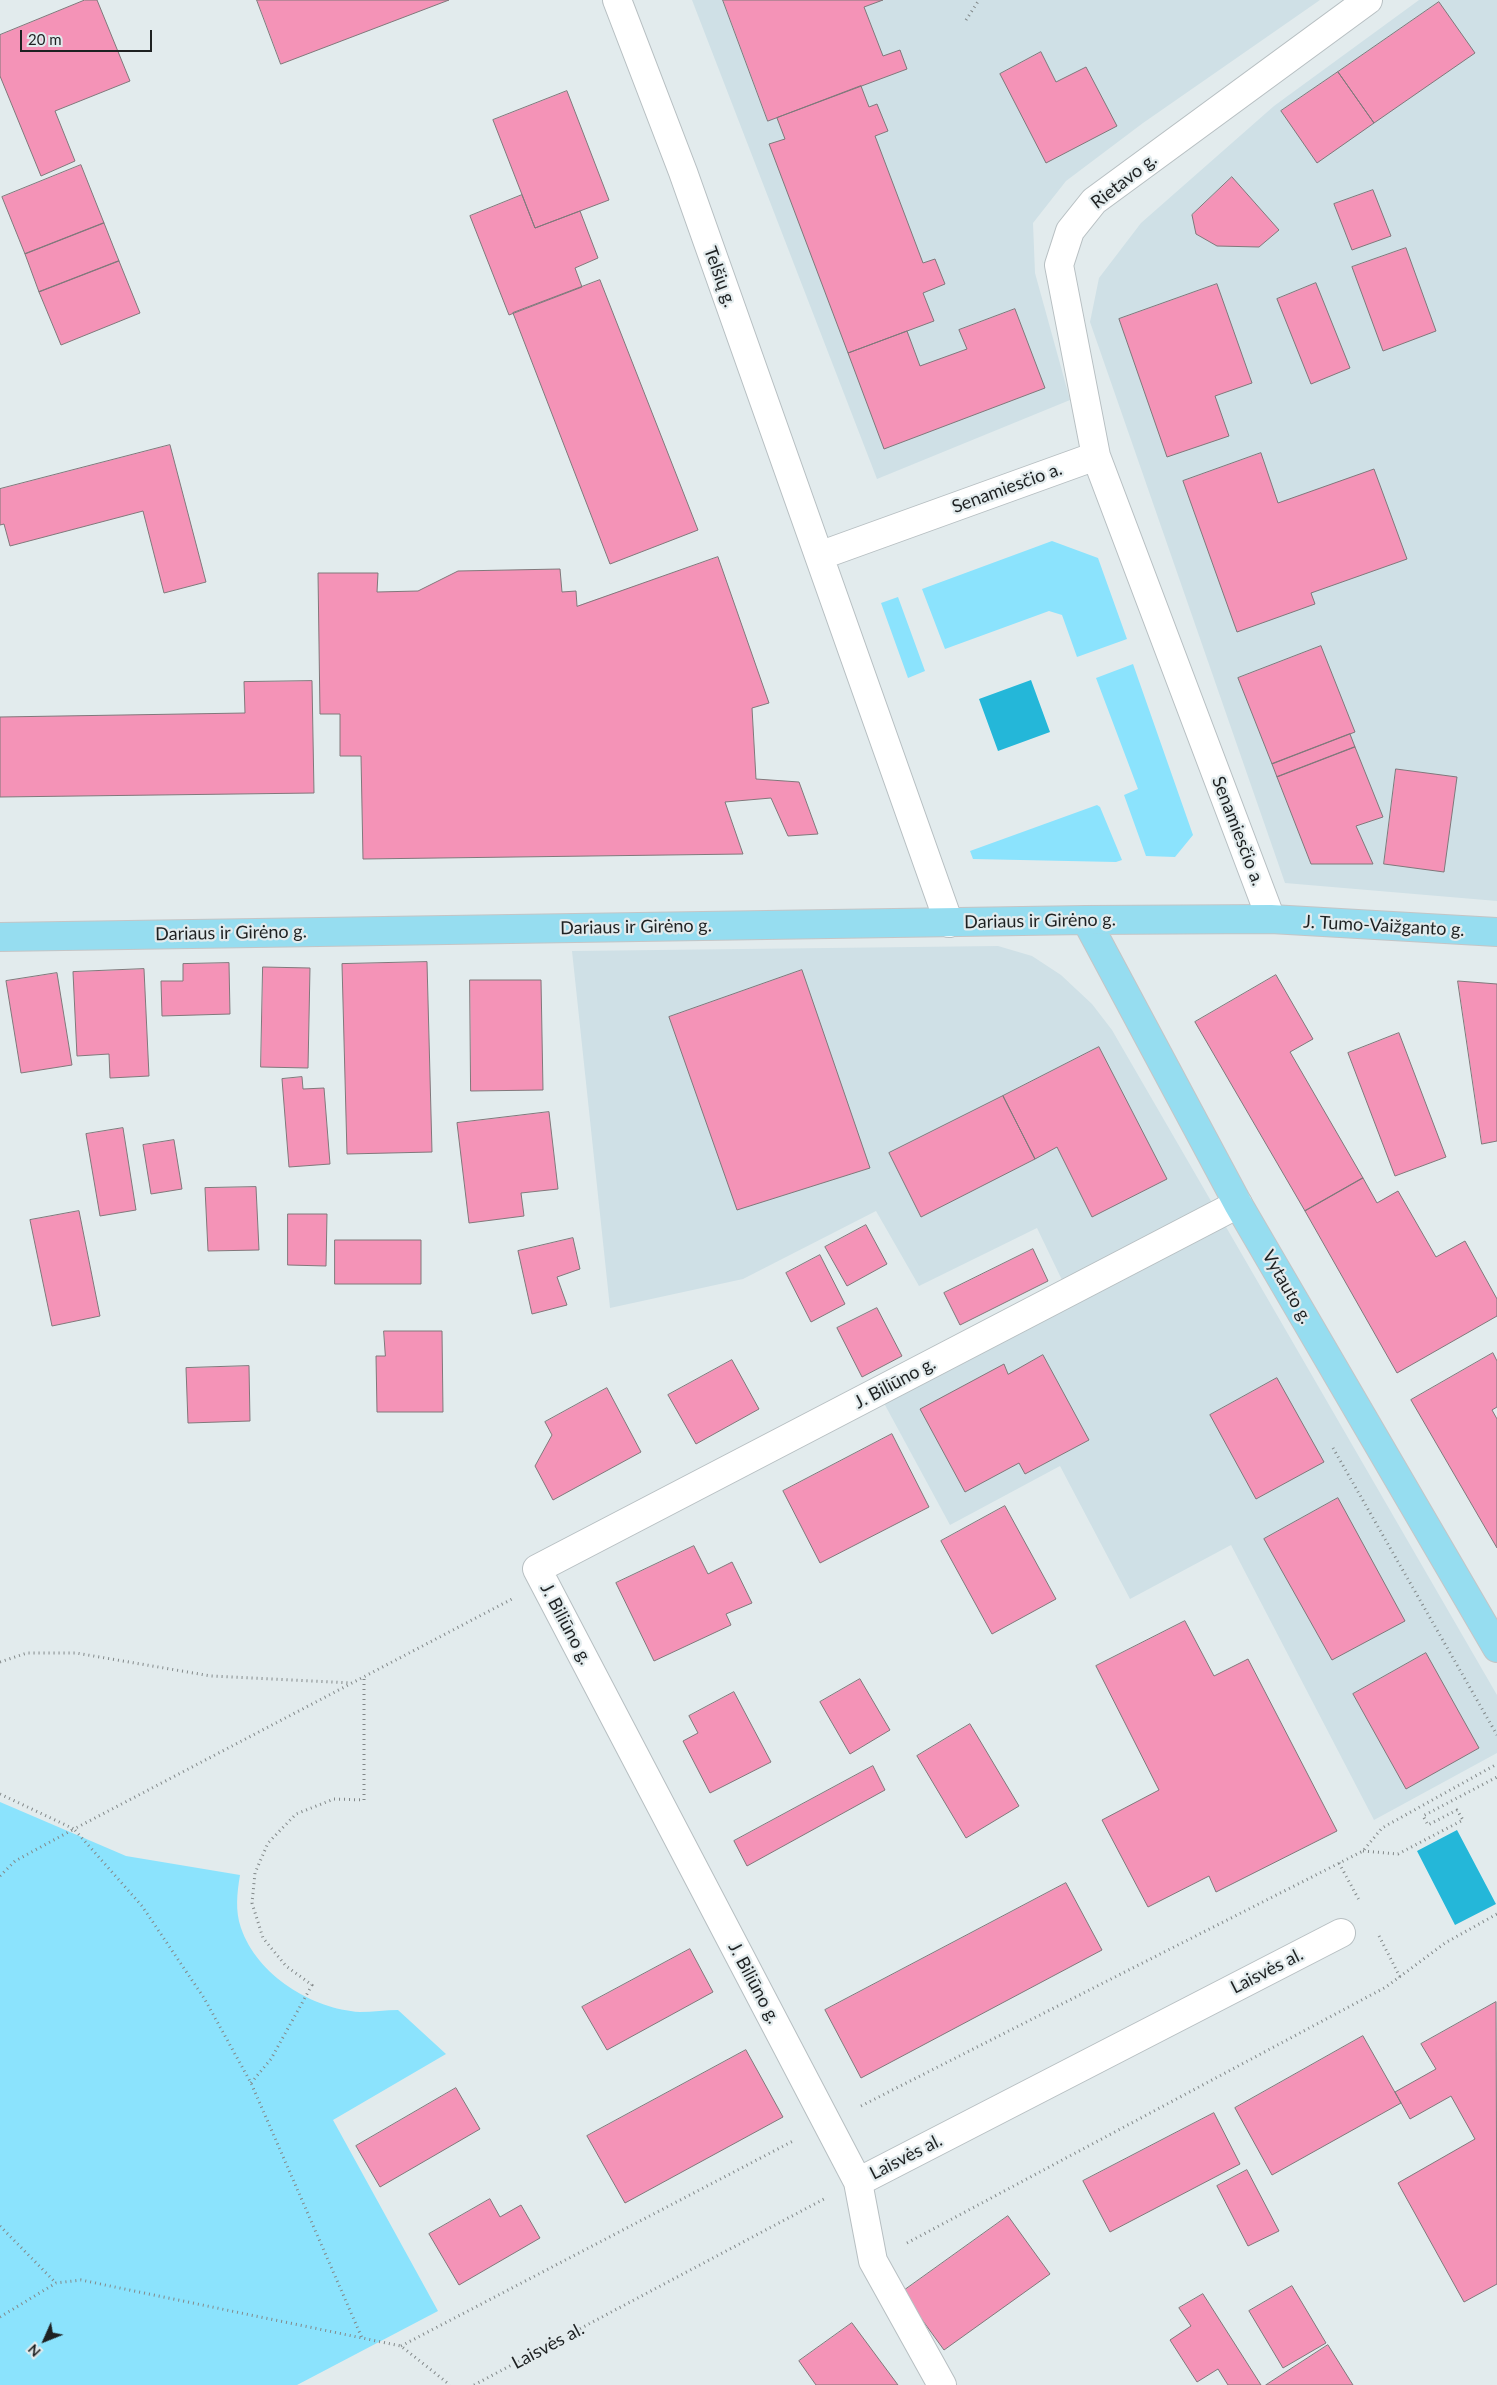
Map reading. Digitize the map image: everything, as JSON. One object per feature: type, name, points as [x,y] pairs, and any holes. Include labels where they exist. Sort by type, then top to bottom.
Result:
[{"type":"main road","name":"Dariaus ir Girėno g.","points":[[0,937],[1086,920],[1271,919]]},
{"type":"main road","name":"J. Tumo-Vaižganto g.","points":[[1271,919],[1497,932]]},
{"type":"main road","name":"Vytauto g.","points":[[1086,920],[1238,1204],[1497,1648]]},
{"type":"street","name":"Telšių g.","points":[[617,0],[682,172],[819,556]]},
{"type":"street","name":"Rietavo g.","points":[[1096,456],[1059,265],[1070,231],[1094,201],[1368,0]]},
{"type":"street","name":"Senamiesčio a.","points":[[819,556],[1096,456],[1271,919]]},
{"type":"street","points":[[819,556],[949,922]]},
{"type":"street","name":"J. Biliūno g.","points":[[942,2385],[873,2261],[858,2182],[537,1569],[1238,1204]]},
{"type":"street","name":"Laisvės al.","points":[[858,2182],[1341,1933]]},
{"type":"path","points":[[966,20],[979,0]]},
{"type":"path","points":[[1331,1444],[1497,1736]]},
{"type":"path","points":[[0,1876],[15,1861],[509,1600]]},
{"type":"path","points":[[0,1662],[28,1653],[76,1653],[211,1676],[352,1683]]},
{"type":"path","points":[[251,2083],[272,2059],[312,1985],[286,1966],[263,1938],[252,1903],[254,1873],[268,1843],[296,1814],[334,1799],[364,1800],[364,1677]]},
{"type":"path","points":[[401,2346],[827,2123],[1363,1851],[1382,1828],[1497,1764]]},
{"type":"path","points":[[1363,1851],[1398,1854],[1463,1820],[1458,1810],[1428,1825],[1423,1816],[1497,1777]]},
{"type":"path","points":[[0,1794],[74,1830],[142,1906],[204,1998],[251,2083],[362,2338]]},
{"type":"path","points":[[873,2261],[1386,1986],[1445,1942],[1497,1914]]},
{"type":"path","name":"Laisvės al.","points":[[474,2385],[858,2182]]},
{"type":"path","points":[[0,2226],[56,2283]]},
{"type":"path","points":[[0,2317],[56,2283],[81,2280],[401,2346],[450,2385]]},
{"type":"shaded area","points":[[692,0],[1320,0],[1143,123],[1066,181],[1033,223],[1035,273],[1070,400],[877,479]]},
{"type":"shaded area","points":[[1419,0],[1497,0],[1497,901],[1285,883],[1090,322],[1099,278],[1141,223],[1274,106]]},
{"type":"shaded area","points":[[1052,541],[1098,558],[1127,639],[1077,657],[1062,615],[1049,611],[945,649],[922,589]]},
{"type":"shaded area","points":[[898,597],[925,671],[908,678],[881,603]]},
{"type":"shaded area","points":[[1133,664],[1193,835],[1175,857],[1146,856],[1124,795],[1138,789],[1096,678]]},
{"type":"shaded area","points":[[1031,680],[1050,732],[998,751],[979,699]]},
{"type":"shaded area","points":[[1097,805],[1100,807],[1122,860],[1116,862],[973,859],[970,851]]},
{"type":"shaded area","points":[[998,946],[1032,956],[1061,975],[1092,1004],[1112,1030],[1497,1695],[1497,1753],[1374,1820],[1231,1545],[1130,1599],[1060,1466],[950,1525],[872,1381],[1062,1280],[1037,1228],[919,1286],[876,1211],[743,1279],[610,1308],[572,951]]},
{"type":"shaded area","points":[[0,1802],[126,1856],[240,1875],[237,1902],[241,1928],[249,1945],[260,1961],[273,1974],[288,1986],[323,2004],[360,2012],[398,2010],[446,2054],[333,2120],[438,2311],[297,2385],[0,2385]]},
{"type":"shaded area","points":[[1457,1830],[1496,1904],[1455,1925],[1417,1851]]},
{"type":"building","points":[[85,0],[97,0],[130,81],[55,111],[75,161],[41,176],[0,76],[0,35]]},
{"type":"building","points":[[257,0],[449,0],[281,64]]},
{"type":"building","points":[[723,0],[883,0],[864,7],[883,56],[900,50],[907,69],[768,121]]},
{"type":"building","points":[[1439,2],[1475,53],[1374,123],[1338,72]]},
{"type":"building","points":[[1041,52],[1056,82],[1086,67],[1117,126],[1046,163],[1000,74]]},
{"type":"building","points":[[1338,72],[1374,123],[1317,163],[1281,111]]},
{"type":"building","points":[[861,86],[869,107],[877,104],[888,131],[875,136],[923,263],[935,259],[945,284],[923,293],[934,321],[848,353],[769,144],[785,139],[777,118]]},
{"type":"building","points":[[567,91],[609,200],[535,228],[493,120]]},
{"type":"building","points":[[81,165],[104,223],[25,254],[2,197]]},
{"type":"building","points":[[1232,177],[1279,230],[1259,247],[1217,246],[1196,234],[1192,215]]},
{"type":"building","points":[[1373,190],[1391,236],[1352,250],[1334,204]]},
{"type":"building","points":[[522,195],[535,228],[580,211],[598,258],[575,268],[582,287],[509,315],[470,216]]},
{"type":"building","points":[[104,223],[119,261],[39,292],[25,254]]},
{"type":"building","points":[[1406,248],[1436,331],[1383,351],[1352,267]]},
{"type":"building","points":[[119,261],[140,313],[61,345],[39,292]]},
{"type":"building","points":[[600,280],[698,530],[610,564],[513,313]]},
{"type":"building","points":[[1316,283],[1350,368],[1311,384],[1277,299]]},
{"type":"building","points":[[1217,284],[1252,383],[1215,396],[1229,436],[1167,457],[1119,319]]},
{"type":"building","points":[[1015,309],[1045,388],[884,449],[848,353],[907,331],[920,366],[967,349],[959,330]]},
{"type":"building","points":[[170,445],[206,582],[164,593],[143,511],[10,546],[4,524],[0,525],[0,489]]},
{"type":"building","points":[[1261,453],[1278,503],[1374,469],[1407,559],[1311,593],[1315,604],[1237,632],[1183,481]]},
{"type":"building","points":[[718,557],[769,703],[752,708],[756,779],[799,782],[818,834],[788,836],[771,798],[725,802],[743,854],[363,859],[361,756],[340,756],[340,714],[320,714],[318,573],[378,573],[377,592],[418,591],[458,571],[560,569],[562,592],[576,591],[577,606]]},
{"type":"building","points":[[1321,646],[1355,732],[1272,764],[1238,678]]},
{"type":"building","points":[[312,681],[314,793],[0,797],[0,717],[245,713],[244,682]]},
{"type":"building","points":[[1350,734],[1355,747],[1277,777],[1272,764]]},
{"type":"building","points":[[1355,747],[1383,817],[1356,826],[1373,864],[1311,864],[1277,777]]},
{"type":"building","points":[[1396,769],[1457,777],[1444,872],[1384,864]]},
{"type":"building","points":[[427,962],[432,1152],[347,1154],[342,964]]},
{"type":"building","points":[[229,963],[230,1014],[162,1016],[161,981],[183,981],[183,964]]},
{"type":"building","points":[[263,967],[310,968],[308,1068],[261,1067]]},
{"type":"building","points":[[144,969],[149,1076],[110,1078],[109,1054],[77,1056],[73,972]]},
{"type":"building","points":[[802,970],[870,1168],[737,1210],[669,1017]]},
{"type":"building","points":[[57,973],[72,1065],[21,1073],[6,981]]},
{"type":"building","points":[[1276,975],[1313,1039],[1290,1052],[1363,1178],[1305,1211],[1195,1022]]},
{"type":"building","points":[[470,980],[541,980],[543,1090],[471,1091]]},
{"type":"building","points":[[1458,981],[1497,984],[1497,1141],[1482,1144]]},
{"type":"building","points":[[1399,1033],[1446,1157],[1395,1176],[1348,1053]]},
{"type":"building","points":[[1099,1047],[1167,1179],[1092,1217],[1057,1147],[1035,1159],[1003,1096]]},
{"type":"building","points":[[302,1077],[303,1089],[324,1088],[330,1164],[289,1167],[282,1079]]},
{"type":"building","points":[[1003,1096],[1035,1159],[921,1217],[889,1153]]},
{"type":"building","points":[[549,1112],[558,1189],[521,1193],[524,1216],[469,1223],[457,1123]]},
{"type":"building","points":[[123,1128],[136,1210],[100,1216],[86,1134]]},
{"type":"building","points":[[174,1140],[182,1189],[151,1194],[143,1145]]},
{"type":"building","points":[[1363,1178],[1377,1203],[1398,1191],[1436,1257],[1465,1241],[1497,1299],[1497,1316],[1397,1373],[1305,1211]]},
{"type":"building","points":[[256,1187],[259,1250],[208,1251],[205,1188]]},
{"type":"building","points":[[79,1211],[100,1316],[52,1326],[30,1220]]},
{"type":"building","points":[[288,1214],[327,1214],[326,1266],[288,1265]]},
{"type":"building","points":[[866,1225],[887,1264],[847,1286],[825,1247]]},
{"type":"building","points":[[573,1238],[580,1269],[557,1277],[567,1305],[532,1314],[518,1251]]},
{"type":"building","points":[[335,1240],[421,1240],[421,1284],[335,1284]]},
{"type":"building","points":[[1033,1249],[1048,1281],[960,1325],[944,1293]]},
{"type":"building","points":[[820,1255],[845,1304],[811,1322],[786,1273]]},
{"type":"building","points":[[877,1308],[902,1356],[862,1377],[837,1328]]},
{"type":"building","points":[[384,1331],[442,1331],[443,1412],[377,1412],[376,1356],[385,1356]]},
{"type":"building","points":[[1493,1353],[1497,1361],[1497,1407],[1492,1410],[1497,1419],[1497,1548],[1411,1400]]},
{"type":"building","points":[[1043,1355],[1089,1440],[1025,1474],[1019,1463],[965,1492],[920,1409],[1004,1364],[1008,1374]]},
{"type":"building","points":[[732,1360],[759,1409],[696,1444],[668,1395]]},
{"type":"building","points":[[249,1366],[250,1421],[188,1423],[186,1368]]},
{"type":"building","points":[[1277,1378],[1324,1462],[1256,1499],[1210,1415]]},
{"type":"building","points":[[607,1388],[641,1452],[553,1500],[535,1466],[552,1435],[545,1422]]},
{"type":"building","points":[[892,1434],[929,1507],[820,1563],[783,1491]]},
{"type":"building","points":[[1338,1498],[1405,1621],[1332,1660],[1264,1539]]},
{"type":"building","points":[[1005,1506],[1056,1599],[992,1634],[941,1541]]},
{"type":"building","points":[[694,1546],[708,1574],[732,1562],[752,1603],[726,1614],[731,1625],[654,1661],[616,1583]]},
{"type":"building","points":[[1185,1621],[1214,1676],[1248,1659],[1337,1831],[1216,1892],[1209,1876],[1148,1907],[1102,1820],[1159,1790],[1096,1666]]},
{"type":"building","points":[[1426,1653],[1479,1748],[1406,1789],[1353,1694]]},
{"type":"building","points":[[860,1679],[890,1730],[850,1754],[820,1702]]},
{"type":"building","points":[[734,1692],[771,1762],[710,1793],[683,1741],[698,1733],[689,1716]]},
{"type":"building","points":[[970,1724],[1019,1806],[966,1838],[917,1756]]},
{"type":"building","points":[[873,1766],[885,1790],[747,1866],[734,1841]]},
{"type":"building","points":[[1066,1883],[1102,1950],[861,2078],[825,2010]]},
{"type":"building","points":[[690,1949],[713,1992],[607,2050],[582,2007]]},
{"type":"building","points":[[1496,2002],[1497,2284],[1464,2302],[1398,2183],[1475,2139],[1451,2096],[1410,2119],[1395,2092],[1436,2069],[1421,2044]]},
{"type":"building","points":[[1363,2036],[1401,2103],[1272,2175],[1235,2108]]},
{"type":"building","points":[[746,2050],[783,2117],[625,2203],[587,2136]]},
{"type":"building","points":[[456,2088],[480,2129],[380,2187],[356,2146]]},
{"type":"building","points":[[1214,2113],[1240,2164],[1110,2232],[1083,2181]]},
{"type":"building","points":[[1247,2170],[1279,2231],[1248,2246],[1217,2186]]},
{"type":"building","points":[[490,2199],[500,2217],[521,2205],[540,2238],[459,2285],[429,2234]]},
{"type":"building","points":[[1008,2216],[1050,2274],[944,2350],[902,2292]]},
{"type":"building","points":[[1292,2286],[1326,2343],[1283,2368],[1249,2311]]},
{"type":"building","points":[[1203,2294],[1261,2385],[1228,2385],[1218,2369],[1197,2382],[1170,2340],[1191,2326],[1179,2308]]},
{"type":"building","points":[[852,2323],[898,2385],[816,2385],[799,2361]]},
{"type":"building","points":[[1328,2345],[1353,2385],[1266,2385]]}]
